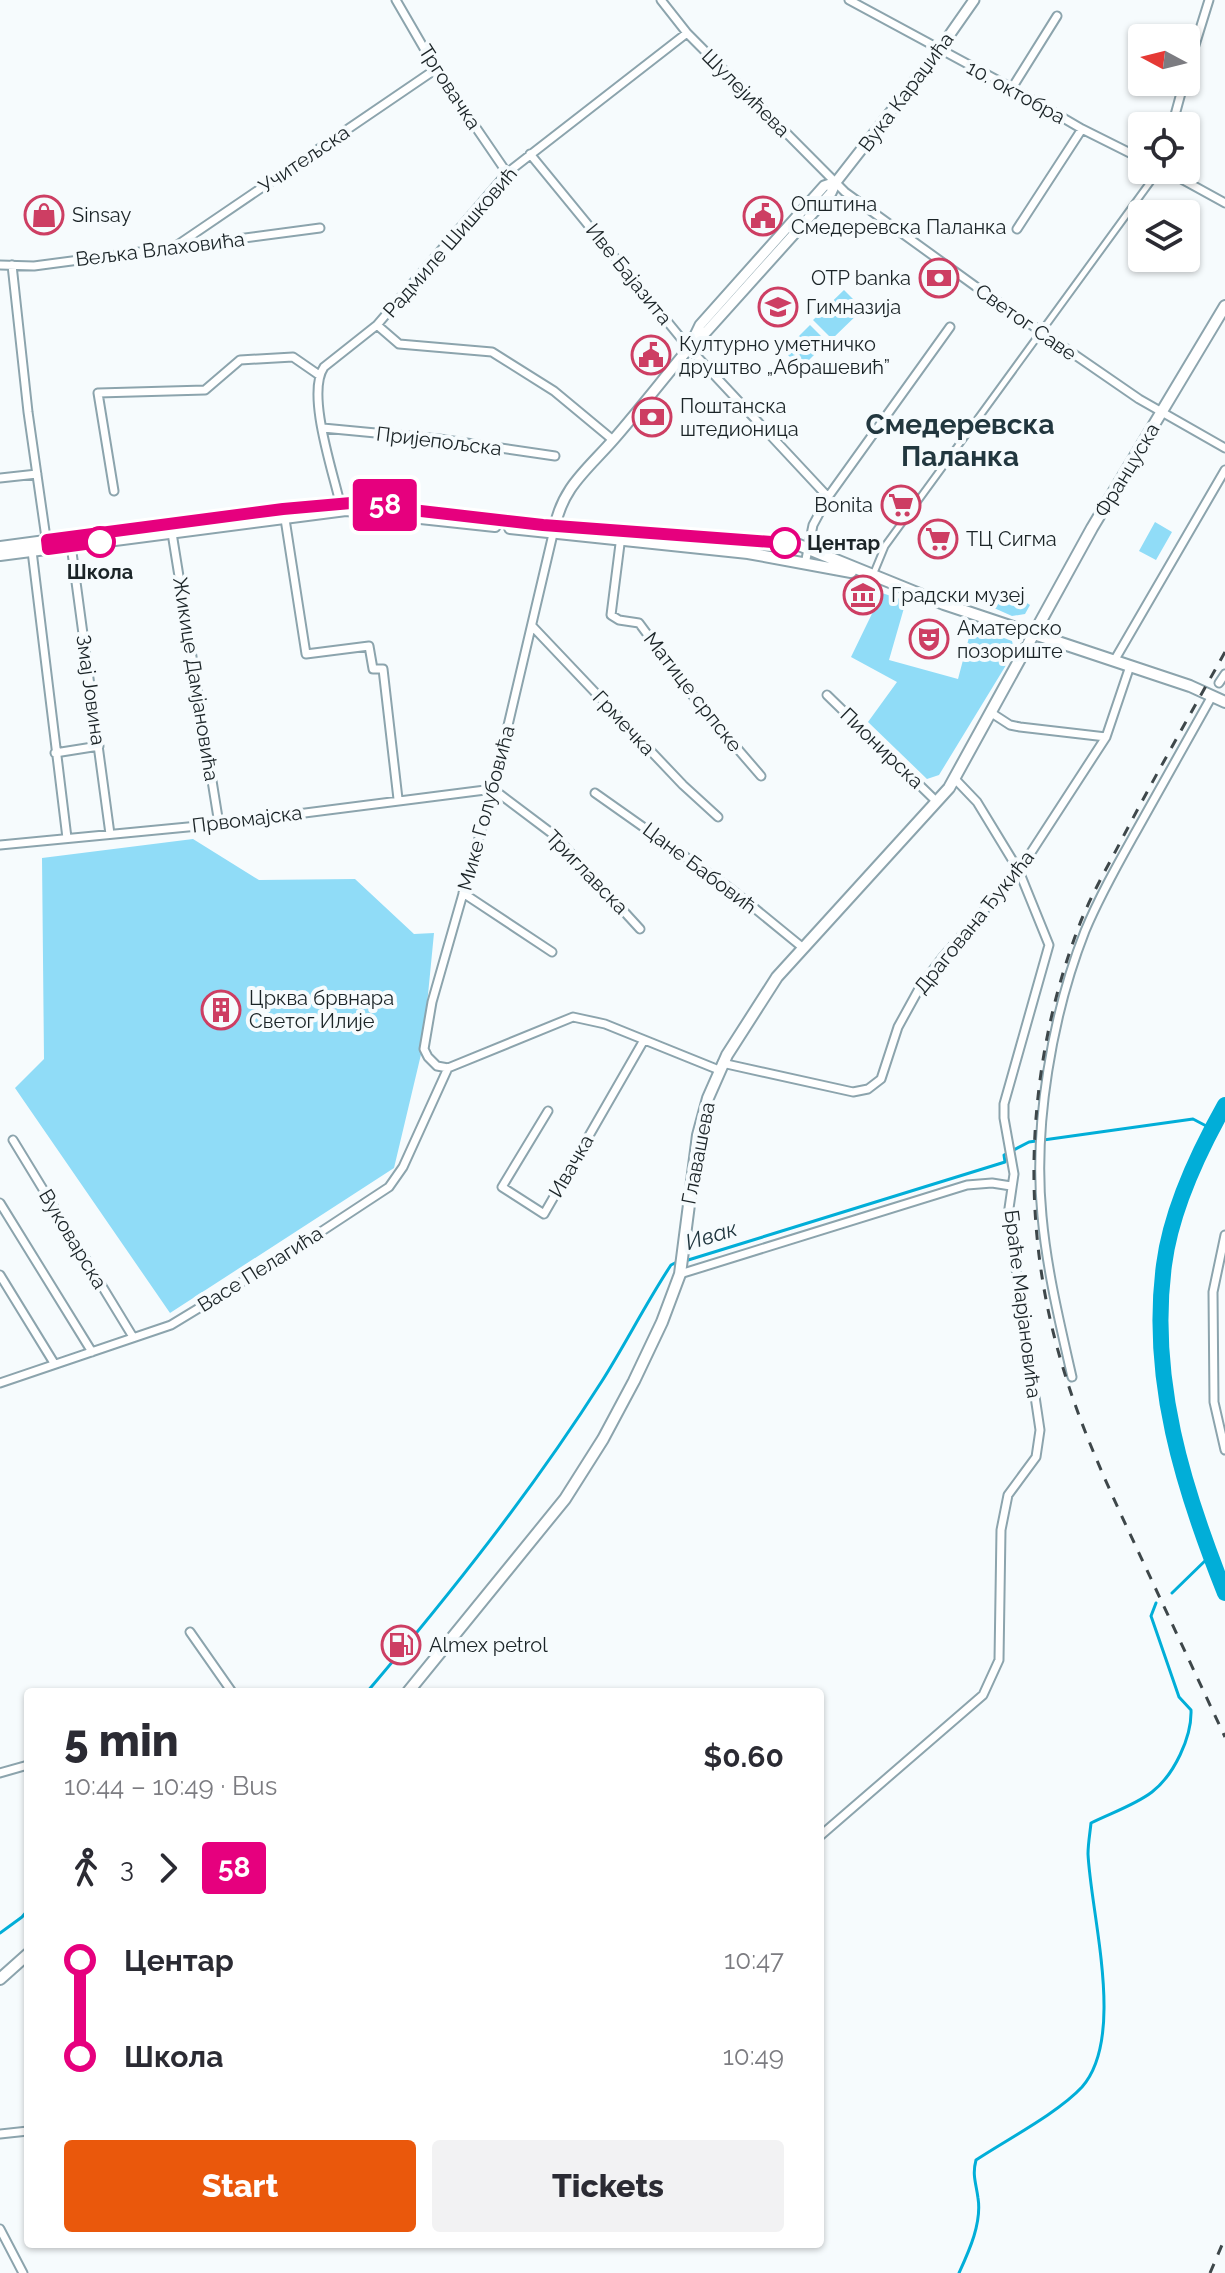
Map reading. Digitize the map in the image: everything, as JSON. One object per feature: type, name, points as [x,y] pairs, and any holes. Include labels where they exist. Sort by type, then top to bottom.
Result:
[{"type":"main road","name":"Француска","points":[[1033,635],[1225,306]]},
{"type":"main road","points":[[0,547],[47,544],[340,503],[377,504],[554,530]]},
{"type":"main road","points":[[0,555],[32,551],[47,544],[71,545],[346,510],[621,535],[779,542],[807,547],[944,604],[1130,666],[1225,702]]},
{"type":"main road","points":[[621,535],[748,553],[873,576]]},
{"type":"main road","name":"Главашева","points":[[411,1688],[580,1477],[634,1381],[662,1322],[680,1270],[698,1135],[720,1066],[763,995],[802,947],[955,779],[1033,635]]},
{"type":"main road","points":[[0,1979],[24,1958]]},
{"type":"street","name":"Трговачка","points":[[396,0],[436,69],[507,173]]},
{"type":"street","name":"Шулејићева","points":[[661,0],[687,33],[836,182]]},
{"type":"street","name":"10. октобра","points":[[849,0],[1128,152]]},
{"type":"street","name":"Вука Караџића","points":[[554,530],[567,492],[689,348],[831,193],[836,182],[974,0]]},
{"type":"street","points":[[1200,29],[1209,0]]},
{"type":"street","points":[[1012,88],[1057,16]]},
{"type":"street","name":"Радмиле Шишковић","points":[[319,375],[324,367],[377,325],[507,173],[687,33]]},
{"type":"street","name":"Учитељска","points":[[173,248],[436,69]]},
{"type":"street","points":[[1017,229],[1082,129]]},
{"type":"street","name":"Иве Бајазита","points":[[530,154],[689,348],[828,497]]},
{"type":"street","name":"Светог Саве","points":[[836,182],[845,192],[1040,333],[1161,412],[1225,448]]},
{"type":"street","points":[[873,576],[885,546],[1149,184]]},
{"type":"street","points":[[1190,184],[1225,203]]},
{"type":"street","name":"Вељка Влаховића","points":[[0,265],[34,266],[320,228]]},
{"type":"street","points":[[12,265],[47,544]]},
{"type":"street","points":[[377,325],[399,344],[492,352],[554,391],[613,440]]},
{"type":"street","points":[[805,564],[813,525],[828,497],[950,327]]},
{"type":"street","points":[[114,491],[98,393],[205,390],[240,360],[293,357],[319,375],[317,385],[323,428],[340,503]]},
{"type":"street","name":"Пријепољска","points":[[323,428],[439,439],[555,456]]},
{"type":"street","points":[[1114,661],[1225,470]]},
{"type":"street","points":[[0,478],[37,474]]},
{"type":"street","points":[[285,519],[306,654],[369,646],[373,669],[383,669],[398,799]]},
{"type":"street","name":"Мике Голубовића","points":[[448,1068],[437,1066],[424,1049],[432,1002],[493,789],[554,530]]},
{"type":"street","name":"Жикице Дамјановића","points":[[172,533],[219,824]]},
{"type":"street","name":"Матице српске","points":[[621,535],[611,615],[619,620],[639,623],[699,704],[761,776]]},
{"type":"street","name":"Змај Јовина","points":[[71,545],[110,834]]},
{"type":"street","name":"Змај Јовина","points":[[32,551],[67,838]]},
{"type":"street","name":"Грмечка","points":[[533,627],[683,785],[718,817]]},
{"type":"street","name":"Драгована Ђукића","points":[[448,1068],[573,1017],[605,1024],[720,1066],[853,1092],[875,1085],[885,1071],[898,1027],[920,987],[1019,871],[1106,737],[1130,666]]},
{"type":"street","points":[[1219,683],[1225,674]]},
{"type":"street","name":"Пионирска","points":[[827,695],[937,802]]},
{"type":"street","name":"Браће Марјановића","points":[[1072,1377],[1050,1279],[1039,1160],[1041,1119],[1060,1017],[1085,931],[1106,886],[1212,696]]},
{"type":"street","points":[[990,712],[1010,725],[1106,737]]},
{"type":"street","points":[[55,753],[99,746]]},
{"type":"street","name":"Браће Марјановића","points":[[824,1833],[983,1695],[999,1660],[1001,1530],[1008,1495],[1036,1457],[1040,1430],[1008,1215],[1014,1174],[1006,1136],[1004,1104],[1049,945],[1019,871],[977,802],[955,779]]},
{"type":"street","name":"Првомајска","points":[[0,845],[219,824],[493,789]]},
{"type":"street","name":"Триглавска","points":[[493,789],[554,835],[640,929]]},
{"type":"street","name":"Цане Бабовић","points":[[595,793],[722,882],[802,947]]},
{"type":"street","points":[[463,893],[552,952]]},
{"type":"street","name":"Ивачка","points":[[548,1111],[502,1187],[544,1214],[644,1040]]},
{"type":"street","name":"Васе Пелагића","points":[[0,1383],[171,1325],[389,1187],[403,1167],[448,1068]]},
{"type":"street","name":"Вуковарска","points":[[13,1140],[133,1337]]},
{"type":"street","points":[[680,1270],[967,1185],[992,1183],[1011,1186]]},
{"type":"street","points":[[0,1203],[92,1352]]},
{"type":"street","points":[[1225,1235],[1213,1292],[1214,1402],[1222,1420],[1225,1450]]},
{"type":"street","points":[[0,1275],[54,1363]]},
{"type":"street","points":[[190,1632],[229,1688]]},
{"type":"street","points":[[0,1773],[24,1766]]},
{"type":"street","points":[[0,2134],[24,2131]]},
{"type":"street","points":[[0,2229],[23,2273]]},
{"type":"shaded area","points":[[844,290],[863,309],[832,339],[813,320]]},
{"type":"shaded area","points":[[810,325],[827,342],[801,368],[784,351]]},
{"type":"shaded area","points":[[1155,522],[1172,532],[1156,560],[1139,551]]},
{"type":"shaded area","points":[[1005,589],[1030,605],[1025,614],[1012,616],[994,608]]},
{"type":"shaded area","points":[[882,593],[906,601],[889,660],[958,679],[972,626],[1012,641],[1014,649],[939,775],[927,779],[868,722],[897,682],[851,657]]},
{"type":"shaded area","points":[[193,839],[259,880],[355,879],[414,934],[434,933],[423,1046],[394,1168],[170,1313],[15,1088],[44,1059],[42,858]]},
{"type":"waterway","points":[[1225,1105],[1179,1203],[1164,1265],[1161,1308],[1161,1350],[1173,1432],[1183,1473],[1225,1593]]},
{"type":"waterway","name":"Ивак","points":[[685,1261],[1005,1162],[1004,1155],[1029,1142],[1193,1119],[1212,1129]]},
{"type":"waterway","name":"Ивак","points":[[370,1688],[460,1579],[548,1462],[602,1381],[671,1265],[677,1262]]},
{"type":"waterway","points":[[1172,1593],[1210,1556]]},
{"type":"waterway","points":[[959,2273],[974,2237],[978,2217],[974,2175],[976,2160],[1060,2107],[1082,2087],[1095,2065],[1102,2038],[1104,2008],[1103,1975],[1088,1854],[1091,1823],[1138,1801],[1160,1785],[1180,1755],[1191,1721],[1191,1710],[1179,1697],[1151,1616],[1156,1603]]},
{"type":"waterway","name":"Ивак","points":[[0,1933],[24,1915]]},
{"type":"railway","points":[[1225,652],[1135,813],[1081,921],[1059,986],[1047,1039],[1038,1092],[1034,1147],[1039,1255],[1048,1309],[1069,1386],[1106,1481],[1225,1737]]},
{"type":"railway","points":[[1210,2273],[1225,2238]]},
{"type":"bus line","name":"58","points":[[100,542],[48,549],[47,540],[283,509],[363,503],[543,525],[785,543]]},
{"type":"place","name":"Sinsay","points":[[44,215]]},
{"type":"place","name":"Општина Смедеревска Паланка","points":[[763,216]]},
{"type":"place","name":"OTP banka","points":[[939,278]]},
{"type":"place","name":"Гимназија","points":[[778,307]]},
{"type":"place","name":"Културно уметничко друштво „Абрашевић”","points":[[651,355]]},
{"type":"place","name":"Поштанска штедионица","points":[[652,417]]},
{"type":"place","name":"Bonita","points":[[901,505]]},
{"type":"place","name":"ТЦ Сигма","points":[[938,539]]},
{"type":"place","name":"Школа","points":[[100,542]]},
{"type":"place","name":"Центар","points":[[785,543]]},
{"type":"place","name":"Градски музеј","points":[[863,595]]},
{"type":"place","name":"Аматерско позориште","points":[[929,639]]},
{"type":"place","name":"Црква брвнара Светог Илије","points":[[221,1010]]},
{"type":"place","name":"Almex petrol","points":[[401,1645]]},
{"type":"district","name":"Смедеревска Паланка","points":[[960,440]]}]
